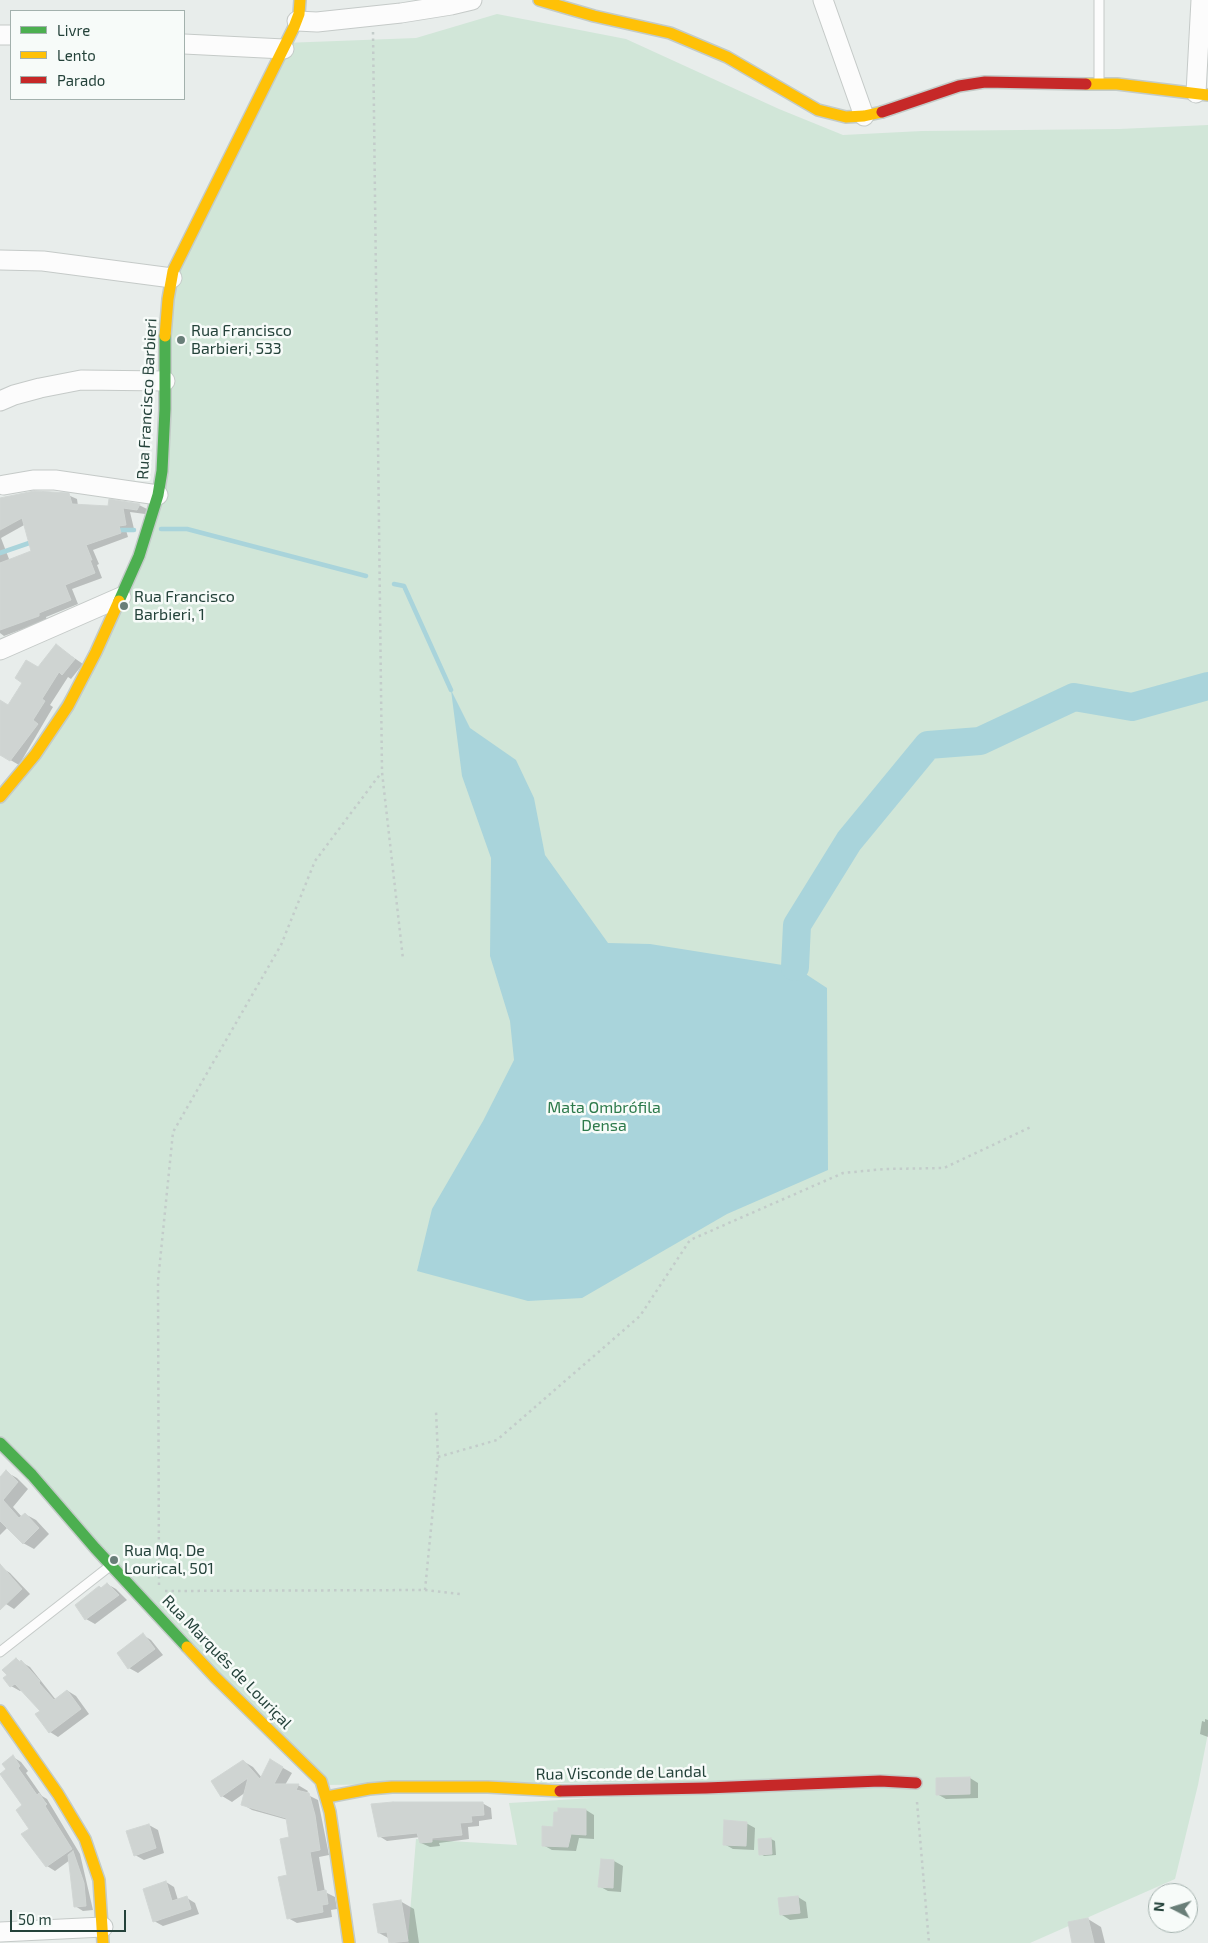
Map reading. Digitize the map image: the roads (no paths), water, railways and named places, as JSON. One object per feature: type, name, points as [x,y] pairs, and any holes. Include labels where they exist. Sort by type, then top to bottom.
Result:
[{"type":"street","name":"Rua Francisco Barbieri","points":[[0,797],[35,755],[68,706],[96,652],[139,556],[158,495],[163,459],[165,334],[172,278],[177,261],[297,21],[301,5],[300,0]]},
{"type":"street","points":[[297,21],[317,22],[372,16],[451,6],[472,0]]},
{"type":"street","points":[[539,0],[594,16],[670,33],[727,57],[763,77],[795,99],[818,110],[846,117],[864,116],[970,84],[1005,82],[1099,83],[1202,94],[1201,0]]},
{"type":"street","points":[[823,0],[864,116]]},
{"type":"street","points":[[185,44],[284,49]]},
{"type":"street","points":[[0,260],[43,261],[172,278]]},
{"type":"street","points":[[0,401],[31,390],[81,380],[165,381]]},
{"type":"street","points":[[4,485],[33,480],[55,480],[158,495]]},
{"type":"street","points":[[0,650],[121,597]]},
{"type":"street","name":"Rua Marquês de Louriçal","points":[[0,1443],[32,1475],[68,1517],[234,1696],[321,1781],[327,1797],[335,1842],[349,1943]]},
{"type":"street","points":[[0,1711],[58,1794],[85,1839],[99,1880],[103,1935],[0,1932]]},
{"type":"street","name":"Rua Visconde de Landal","points":[[327,1797],[368,1788],[488,1787],[565,1791],[880,1781],[916,1783]]},
{"type":"lane","points":[[1098,0],[1099,83]]},
{"type":"lane","points":[[0,1652],[112,1564]]},
{"type":"water","points":[[451,690],[470,728],[516,760],[534,798],[545,855],[608,943],[650,944],[795,967],[827,988],[828,1170],[727,1214],[582,1298],[528,1301],[417,1271],[432,1209],[483,1121],[514,1060],[510,1021],[490,956],[491,858],[462,776]]},
{"type":"waterway","points":[[161,529],[187,529],[366,576]]},
{"type":"waterway","points":[[116,530],[134,530]]},
{"type":"waterway","points":[[0,553],[35,541]]},
{"type":"waterway","points":[[394,584],[404,586],[451,690]]},
{"type":"waterway","points":[[795,967],[797,925],[849,841],[928,745],[980,741],[1074,697],[1132,707],[1208,686]]},
{"type":"place","name":"Rua Francisco Barbieri, 533","points":[[181,340]]},
{"type":"place","name":"Rua Francisco Barbieri, 1","points":[[124,606]]},
{"type":"place","name":"Rua Mq. De Lourical, 501","points":[[114,1560]]},
{"type":"park label","name":"Mata Ombrófila Densa","points":[[604,1117]]}]
